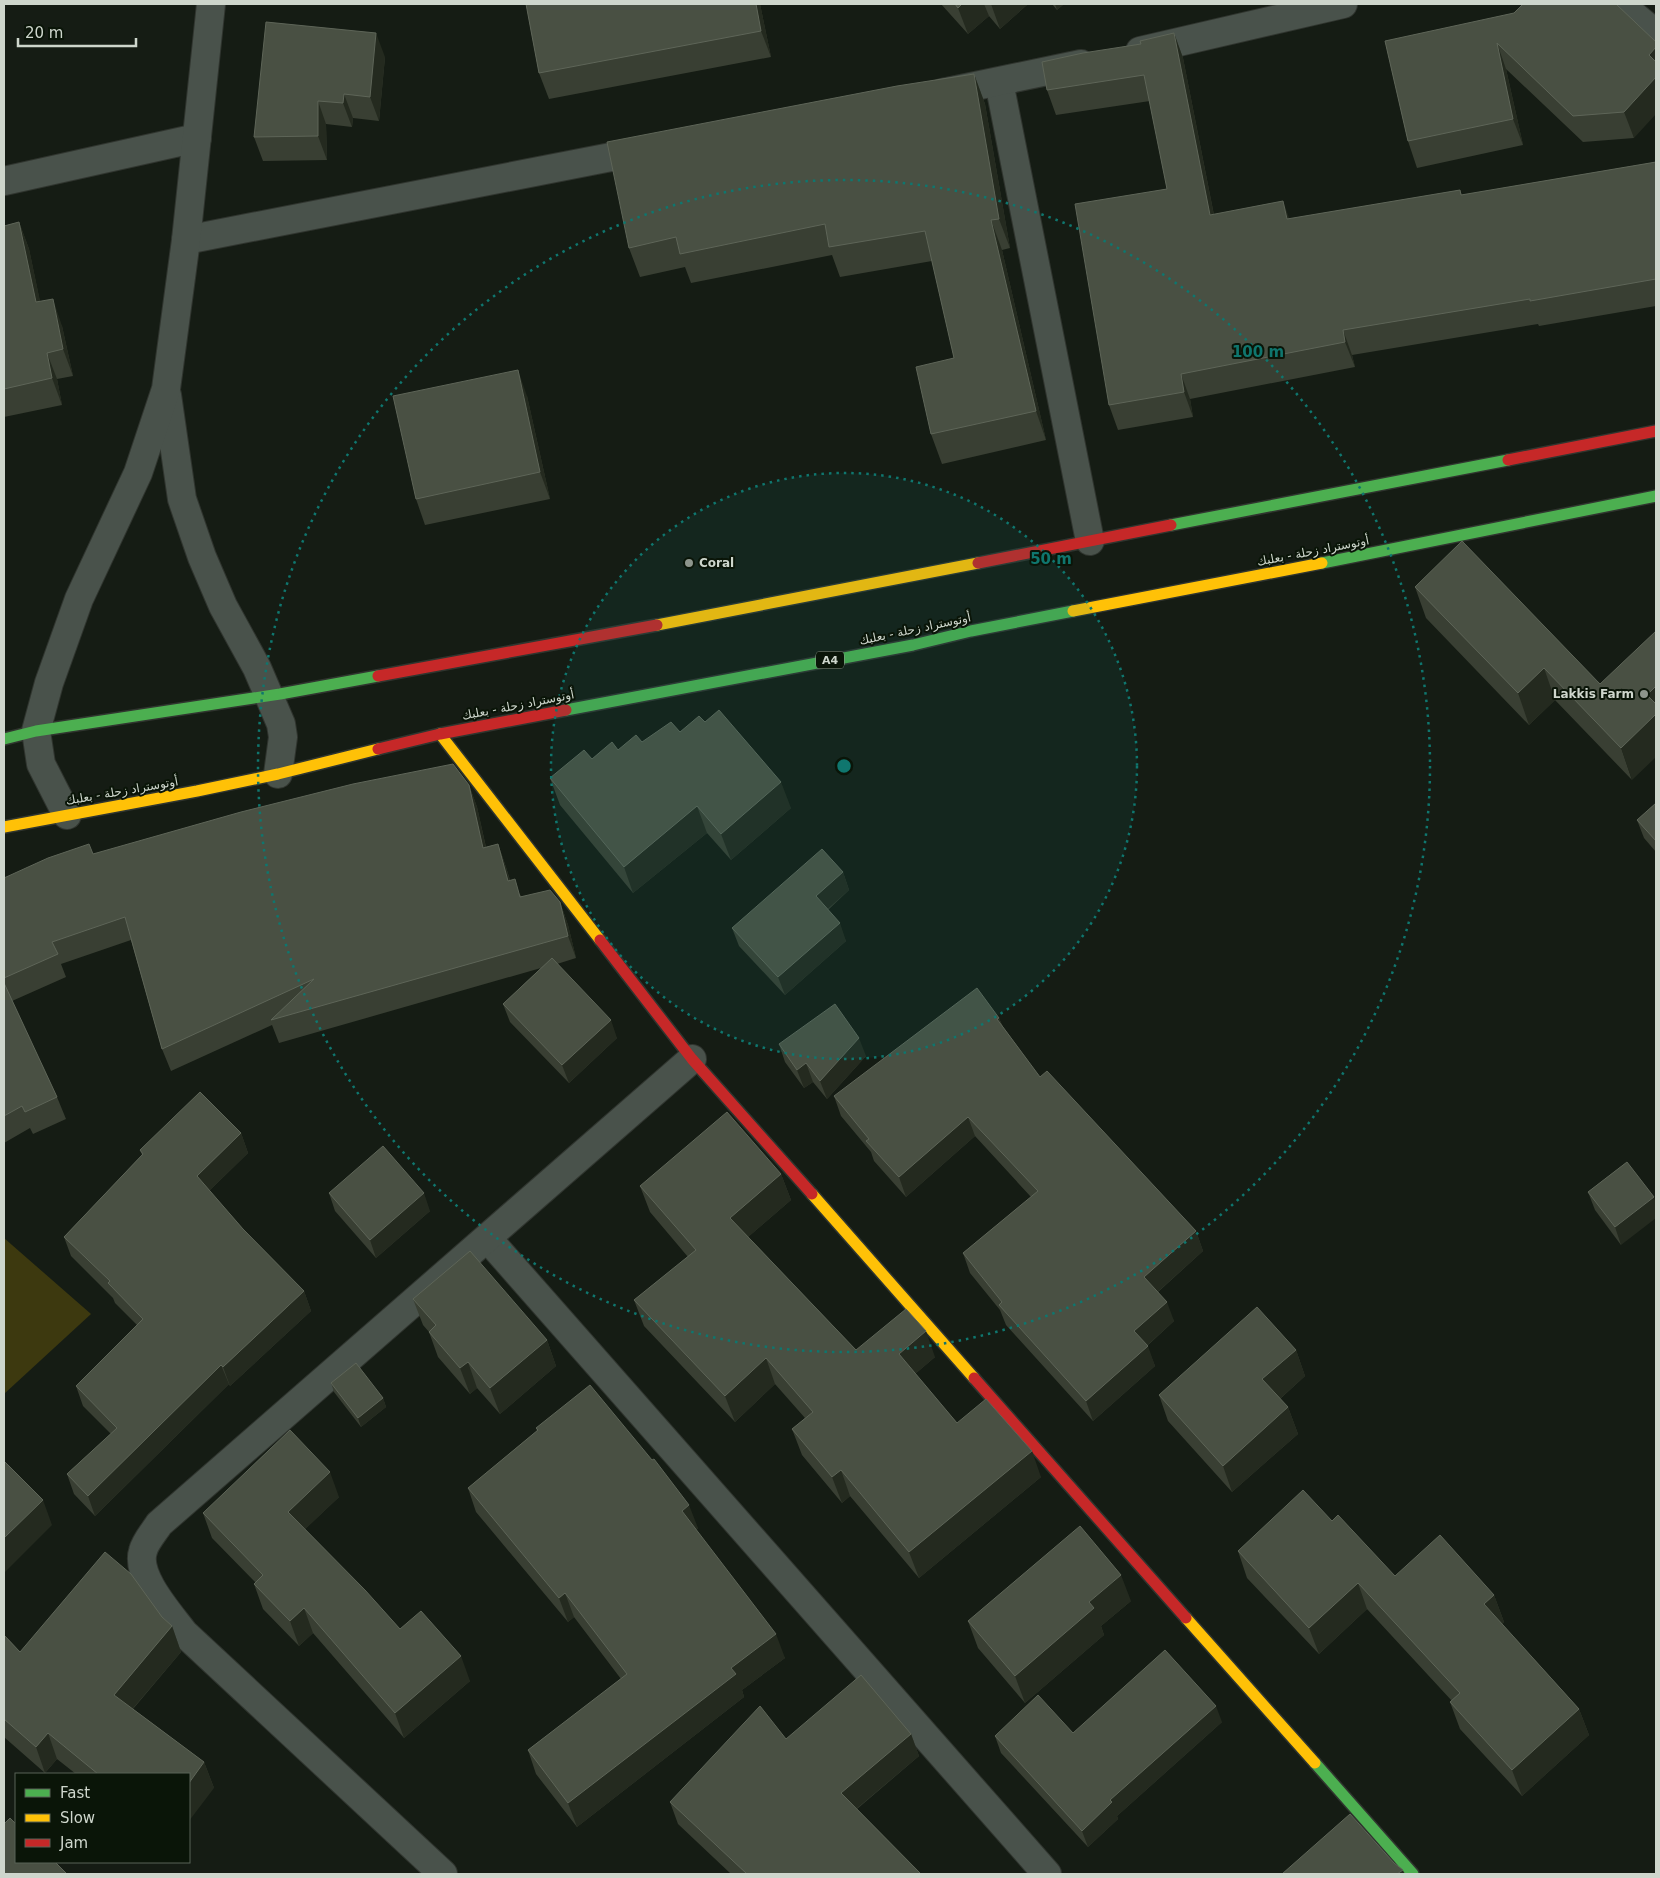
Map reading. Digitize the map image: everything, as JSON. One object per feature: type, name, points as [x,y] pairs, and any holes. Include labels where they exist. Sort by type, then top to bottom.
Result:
[{"type":"main road","points":[[4,739],[36,731],[268,695],[630,630],[1656,430]]},
{"type":"main road","name":"أوتوستراد زحلة - بعلبك","points":[[4,827],[278,774],[440,734],[913,645],[972,631],[1406,547],[1656,496]]},
{"type":"main road","points":[[440,734],[692,1059],[1412,1874]]},
{"type":"street","points":[[67,815],[41,764],[36,731],[49,683],[79,599],[138,473],[166,389],[186,240],[211,4]]},
{"type":"street","points":[[914,98],[1111,58],[1343,4]]},
{"type":"street","points":[[1620,4],[1656,34]]},
{"type":"street","points":[[999,82],[1090,541]]},
{"type":"street","points":[[4,181],[197,138]]},
{"type":"street","points":[[186,240],[672,145]]},
{"type":"street","points":[[166,389],[182,499],[202,557],[223,606],[257,668],[282,724],[283,737],[278,774]]},
{"type":"street","points":[[443,1874],[184,1633],[150,1586],[144,1573],[142,1551],[159,1524],[692,1059]]},
{"type":"street","points":[[488,1238],[1047,1874]]},
{"type":"shaded area","points":[[4,1238],[91,1314],[4,1394]]},
{"type":"building","points":[[526,4],[756,4],[761,31],[539,73]]},
{"type":"building","points":[[1523,4],[1616,4],[1656,42],[1656,47],[1649,55],[1656,62],[1656,77],[1624,112],[1573,116],[1497,43],[1513,119],[1408,141],[1385,41],[1514,13]]},
{"type":"building","points":[[266,22],[376,33],[370,97],[344,94],[343,103],[318,101],[318,136],[254,137]]},
{"type":"building","points":[[1174,33],[1210,215],[1283,201],[1287,219],[1460,190],[1461,195],[1656,162],[1656,279],[1343,330],[1345,342],[1181,374],[1184,392],[1109,405],[1075,204],[1167,189],[1144,75],[1047,90],[1042,62],[1083,53],[1141,44],[1140,41]]},
{"type":"building","points":[[974,74],[999,219],[991,220],[1036,411],[931,434],[916,367],[954,358],[925,231],[829,247],[825,224],[680,254],[676,237],[629,248],[607,142],[897,86]]},
{"type":"building","points":[[19,222],[36,302],[53,299],[63,349],[47,353],[52,378],[4,389],[4,226]]},
{"type":"building","points":[[518,370],[540,472],[416,499],[393,396]]},
{"type":"building","points":[[1462,541],[1600,684],[1656,631],[1656,686],[1647,695],[1656,704],[1656,714],[1621,748],[1544,668],[1518,693],[1415,587]]},
{"type":"building","points":[[719,710],[781,782],[721,834],[697,806],[624,867],[550,778],[584,750],[592,759],[612,742],[618,750],[636,735],[642,742],[671,722],[680,732],[699,716],[705,722]]},
{"type":"building","points":[[453,764],[469,785],[483,848],[498,844],[508,881],[515,879],[520,897],[550,890],[560,902],[568,936],[271,1020],[314,979],[162,1049],[125,917],[52,942],[58,954],[4,978],[4,878],[48,858],[89,844],[93,854],[241,812],[353,784]]},
{"type":"building","points":[[1656,803],[1656,841],[1637,820]]},
{"type":"building","points":[[822,849],[843,872],[816,896],[840,923],[778,977],[732,928]]},
{"type":"building","points":[[552,958],[611,1020],[562,1065],[503,1004]]},
{"type":"building","points":[[4,983],[57,1097],[25,1112],[22,1106],[4,1116]]},
{"type":"building","points":[[977,988],[999,1018],[997,1019],[1040,1077],[1047,1071],[1196,1231],[1144,1277],[1167,1302],[1134,1331],[1148,1346],[1086,1401],[999,1305],[1002,1302],[963,1253],[1038,1191],[968,1117],[899,1177],[866,1141],[869,1139],[834,1096]]},
{"type":"building","points":[[835,1004],[859,1038],[820,1081],[806,1063],[797,1070],[779,1044]]},
{"type":"building","points":[[200,1092],[241,1133],[197,1176],[243,1229],[304,1291],[223,1367],[221,1365],[88,1496],[67,1474],[117,1428],[76,1386],[143,1319],[108,1283],[110,1281],[64,1237],[143,1154],[140,1150]]},
{"type":"building","points":[[727,1112],[781,1174],[730,1218],[856,1350],[906,1309],[926,1331],[899,1354],[957,1423],[986,1399],[1032,1451],[909,1552],[841,1470],[832,1477],[792,1429],[813,1412],[766,1358],[725,1396],[634,1300],[696,1250],[640,1186]]},
{"type":"building","points":[[383,1146],[424,1193],[370,1240],[329,1193]]},
{"type":"building","points":[[1627,1162],[1654,1197],[1615,1227],[1588,1192]]},
{"type":"building","points":[[470,1251],[547,1340],[490,1388],[468,1362],[460,1368],[429,1332],[436,1325],[413,1299]]},
{"type":"building","points":[[1257,1307],[1296,1350],[1262,1379],[1288,1407],[1223,1466],[1159,1395]]},
{"type":"building","points":[[356,1363],[383,1398],[358,1418],[331,1383]]},
{"type":"building","points":[[590,1385],[652,1460],[654,1459],[689,1505],[682,1511],[776,1634],[731,1668],[736,1674],[568,1803],[528,1750],[627,1674],[565,1593],[559,1598],[468,1488],[538,1430],[536,1428]]},
{"type":"building","points":[[290,1430],[330,1472],[288,1512],[365,1590],[400,1629],[421,1611],[461,1656],[395,1713],[304,1608],[290,1621],[254,1584],[263,1575],[203,1513]]},
{"type":"building","points":[[4,1461],[43,1500],[4,1538]]},
{"type":"building","points":[[1303,1490],[1332,1521],[1338,1515],[1395,1576],[1440,1535],[1494,1595],[1484,1604],[1579,1709],[1512,1770],[1450,1702],[1460,1693],[1358,1583],[1309,1628],[1238,1551]]},
{"type":"building","points":[[1080,1526],[1121,1575],[1089,1602],[1094,1608],[1015,1676],[968,1621]]},
{"type":"building","points":[[105,1552],[131,1574],[162,1617],[172,1626],[114,1695],[204,1762],[190,1782],[190,1773],[97,1773],[48,1733],[36,1747],[4,1719],[4,1635],[20,1652]]},
{"type":"building","points":[[1165,1650],[1216,1706],[1110,1800],[1112,1802],[1082,1831],[995,1736],[1038,1695],[1073,1733]]},
{"type":"building","points":[[861,1675],[911,1734],[841,1793],[921,1874],[747,1874],[670,1802],[760,1706],[786,1739]]},
{"type":"building","points":[[1350,1814],[1394,1863],[1403,1870],[1397,1874],[1282,1874]]},
{"type":"building","points":[[10,1818],[15,1823],[15,1863],[56,1863],[67,1874],[4,1874],[4,1824]]},
{"type":"traffic: fast","points":[[1171,525],[1508,460]]},
{"type":"traffic: fast","points":[[1322,563],[1656,496]]},
{"type":"traffic: fast","points":[[566,710],[913,645],[971,631],[1073,611]]},
{"type":"traffic: fast","points":[[4,739],[36,731],[280,694],[378,676]]},
{"type":"traffic: fast","points":[[1315,1763],[1413,1874]]},
{"type":"traffic: slow","points":[[657,625],[978,563]]},
{"type":"traffic: slow","points":[[1073,611],[1322,563]]},
{"type":"traffic: slow","points":[[440,734],[600,940]]},
{"type":"traffic: slow","points":[[4,827],[197,791],[278,774],[378,749]]},
{"type":"traffic: slow","points":[[812,1194],[974,1378]]},
{"type":"traffic: slow","points":[[1186,1618],[1315,1763]]},
{"type":"traffic: jam","points":[[1508,460],[1656,431]]},
{"type":"traffic: jam","points":[[978,563],[1171,525]]},
{"type":"traffic: jam","points":[[378,676],[657,625]]},
{"type":"traffic: jam","points":[[378,749],[440,734],[566,710]]},
{"type":"traffic: jam","points":[[600,940],[692,1059],[812,1194]]},
{"type":"traffic: jam","points":[[974,1378],[1186,1618]]},
{"type":"place","name":"Coral","points":[[689,563]]},
{"type":"place","name":"Lakkis Farm","points":[[1644,694]]}]
